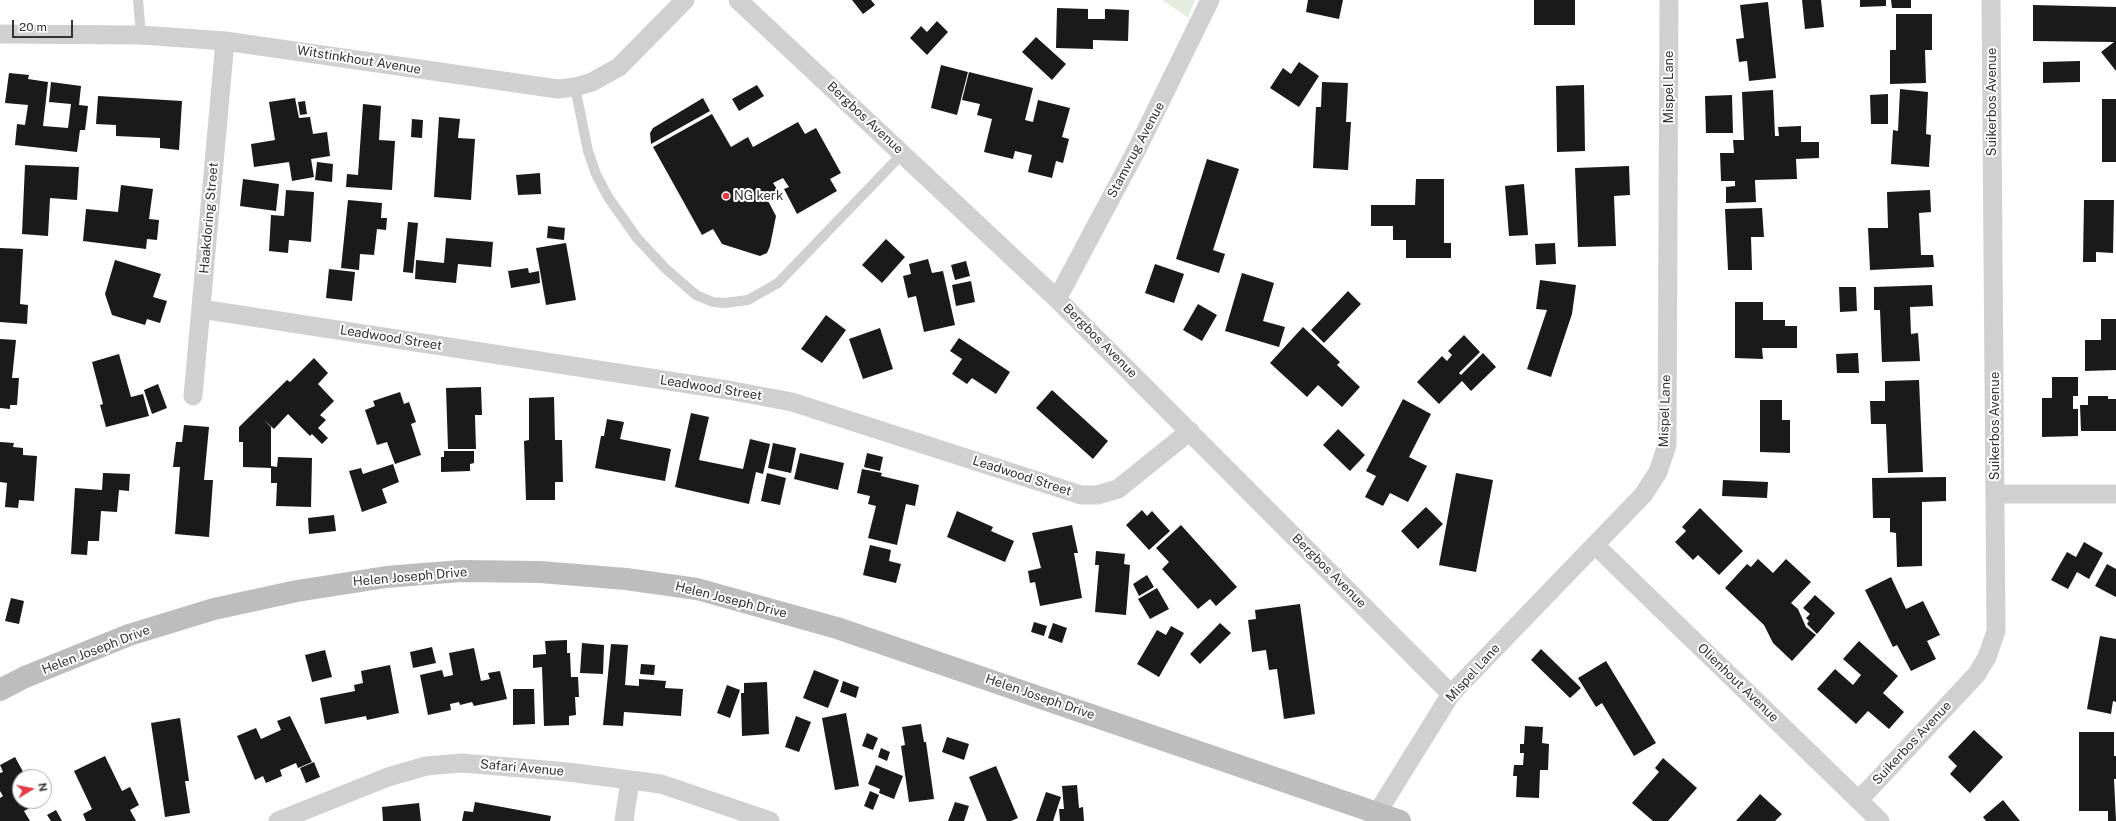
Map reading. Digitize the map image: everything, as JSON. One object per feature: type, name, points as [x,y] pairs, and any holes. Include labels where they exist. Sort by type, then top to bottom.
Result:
[{"type":"street","name":"Witstinkhout Avenue","points":[[0,34],[140,35],[225,40],[558,89],[575,87],[592,82],[619,67],[685,0]]},
{"type":"street","name":"Bergbos Avenue","points":[[738,0],[1057,299],[1451,694]]},
{"type":"street","name":"Stamvrug Avenue","points":[[1057,299],[1138,149],[1210,0]]},
{"type":"street","name":"Mispel Lane","points":[[1377,812],[1451,694],[1643,496],[1658,472],[1666,445],[1669,0]]},
{"type":"street","name":"Suikerbos Avenue","points":[[1859,800],[1977,674],[1987,657],[1996,631],[1991,0]]},
{"type":"street","name":"Haakdoring Street","points":[[193,396],[225,40]]},
{"type":"street","name":"Leadwood Street","points":[[201,309],[720,388],[792,402],[1081,495],[1097,495],[1118,489],[1190,431]]},
{"type":"street","points":[[1995,494],[2116,494]]},
{"type":"street","name":"Olienhout Avenue","points":[[1595,545],[1880,821]]},
{"type":"street","name":"Helen Joseph Drive","points":[[0,690],[25,677],[129,635],[214,609],[297,591],[386,577],[461,571],[540,572],[618,578],[697,589],[838,628],[1400,821]]},
{"type":"street","name":"Safari Avenue","points":[[278,821],[388,777],[426,766],[444,763],[568,772],[662,784],[770,821]]},
{"type":"street","points":[[624,821],[630,780]]},
{"type":"lane","points":[[138,0],[140,35]]},
{"type":"lane","points":[[575,87],[588,151],[596,174],[608,197],[637,238],[666,269],[696,295],[713,302],[725,304],[748,300],[778,283],[902,153]]},
{"type":"shaded area","points":[[1162,0],[1195,0],[1188,18]]},
{"type":"building","points":[[852,0],[871,0],[875,5],[863,14]]},
{"type":"building","points":[[1308,0],[1343,0],[1339,19],[1306,12]]},
{"type":"building","points":[[1534,0],[1575,0],[1575,25],[1534,25]]},
{"type":"building","points":[[1802,0],[1821,0],[1824,27],[1805,29]]},
{"type":"building","points":[[1860,0],[1886,0],[1886,6],[1860,7]]},
{"type":"building","points":[[1891,0],[1911,0],[1911,8],[1892,8]]},
{"type":"building","points":[[1768,2],[1776,78],[1749,81],[1747,61],[1739,62],[1736,39],[1744,38],[1740,5]]},
{"type":"building","points":[[2033,5],[2116,7],[2116,71],[2101,52],[2114,42],[2033,41]]},
{"type":"building","points":[[1057,8],[1088,9],[1088,19],[1105,19],[1105,9],[1129,10],[1128,41],[1093,40],[1093,49],[1056,48]]},
{"type":"building","points":[[1896,14],[1932,14],[1932,50],[1925,50],[1926,83],[1890,84],[1890,50],[1896,50]]},
{"type":"building","points":[[937,21],[948,32],[927,55],[910,38],[921,26],[927,32]]},
{"type":"building","points":[[1036,37],[1066,64],[1052,80],[1022,52]]},
{"type":"building","points":[[2080,61],[2080,82],[2043,83],[2043,62]]},
{"type":"building","points":[[1299,62],[1319,76],[1299,107],[1270,88],[1283,68],[1291,74]]},
{"type":"building","points":[[941,65],[968,72],[957,115],[931,108]]},
{"type":"building","points":[[969,72],[1033,88],[1025,120],[1033,122],[1038,100],[1070,108],[1062,137],[1069,139],[1063,163],[1056,161],[1052,178],[1028,172],[1032,155],[1015,151],[1013,159],[984,152],[992,119],[977,115],[980,104],[962,100]]},
{"type":"building","points":[[9,73],[29,75],[28,79],[48,82],[43,126],[68,128],[71,104],[49,102],[51,82],[81,86],[79,105],[88,106],[85,130],[80,130],[77,152],[15,145],[17,124],[25,125],[28,105],[5,103]]},
{"type":"building","points":[[1322,82],[1348,83],[1346,122],[1351,122],[1348,170],[1313,168],[1316,107],[1321,107]]},
{"type":"building","points":[[757,85],[764,96],[739,111],[732,99]]},
{"type":"building","points":[[1584,85],[1585,151],[1557,152],[1556,86]]},
{"type":"building","points":[[1900,89],[1928,92],[1926,134],[1931,135],[1929,167],[1891,164],[1893,130],[1898,131]]},
{"type":"building","points":[[1773,90],[1775,136],[1779,136],[1778,127],[1801,126],[1801,142],[1819,142],[1819,158],[1796,159],[1797,179],[1755,180],[1756,202],[1726,203],[1726,187],[1735,186],[1735,181],[1721,181],[1720,153],[1734,153],[1733,140],[1744,140],[1742,92]]},
{"type":"building","points":[[1888,94],[1888,124],[1871,124],[1870,95]]},
{"type":"building","points":[[1732,95],[1733,133],[1706,133],[1705,96]]},
{"type":"building","points":[[98,96],[182,101],[179,150],[160,148],[160,138],[116,136],[116,125],[96,124]]},
{"type":"building","points":[[295,98],[299,118],[310,117],[313,134],[327,132],[330,156],[311,159],[314,177],[292,181],[289,162],[254,167],[251,144],[275,140],[269,102]]},
{"type":"building","points":[[703,98],[710,111],[651,144],[650,133],[653,128]]},
{"type":"building","points":[[2102,99],[2116,99],[2116,162],[2102,162]]},
{"type":"building","points":[[305,101],[307,114],[300,115],[298,102]]},
{"type":"building","points":[[363,104],[381,106],[379,140],[395,141],[392,190],[346,187],[347,174],[358,175]]},
{"type":"building","points":[[712,114],[731,147],[748,137],[753,147],[798,122],[805,134],[816,128],[841,173],[830,179],[837,191],[797,214],[784,189],[789,187],[783,178],[773,183],[779,192],[767,199],[776,216],[770,246],[767,253],[760,256],[722,244],[713,229],[702,235],[653,147]]},
{"type":"building","points":[[439,117],[460,119],[458,138],[475,139],[471,200],[434,197]]},
{"type":"building","points":[[412,119],[423,120],[422,138],[411,137]]},
{"type":"building","points":[[1207,159],[1239,169],[1213,250],[1225,254],[1219,273],[1176,259]]},
{"type":"building","points":[[317,162],[333,164],[332,182],[315,180]]},
{"type":"building","points":[[25,165],[79,167],[77,200],[50,198],[48,236],[22,234]]},
{"type":"building","points":[[1629,166],[1630,195],[1614,196],[1616,246],[1578,247],[1575,168]]},
{"type":"building","points":[[540,173],[541,194],[518,195],[516,175]]},
{"type":"building","points":[[243,179],[279,184],[276,211],[240,206]]},
{"type":"building","points":[[1416,179],[1444,179],[1444,243],[1451,243],[1451,258],[1406,258],[1406,240],[1393,240],[1393,226],[1371,226],[1371,205],[1415,205]]},
{"type":"building","points":[[1524,184],[1528,235],[1509,236],[1505,186]]},
{"type":"building","points":[[121,185],[153,189],[149,219],[159,220],[157,240],[147,239],[146,249],[83,241],[86,209],[118,212]]},
{"type":"building","points":[[286,190],[314,192],[311,242],[289,240],[288,253],[269,251],[271,215],[284,216]]},
{"type":"building","points":[[1930,190],[1931,212],[1919,213],[1921,255],[1933,255],[1934,267],[1870,270],[1868,228],[1888,228],[1887,192]]},
{"type":"building","points":[[348,200],[382,203],[381,218],[387,218],[386,230],[377,229],[374,255],[360,254],[359,270],[341,268]]},
{"type":"building","points":[[2084,200],[2114,200],[2113,253],[2096,252],[2096,262],[2083,262]]},
{"type":"building","points":[[1762,208],[1764,237],[1751,237],[1752,270],[1728,270],[1725,209]]},
{"type":"building","points":[[408,222],[418,223],[413,273],[403,272]]},
{"type":"building","points":[[548,226],[565,228],[564,240],[547,238]]},
{"type":"building","points":[[446,238],[493,242],[491,267],[458,264],[456,283],[415,279],[416,260],[444,263]]},
{"type":"building","points":[[886,239],[905,257],[882,283],[862,265]]},
{"type":"building","points":[[566,243],[576,300],[546,305],[536,248]]},
{"type":"building","points":[[1555,243],[1556,264],[1536,265],[1535,244]]},
{"type":"building","points":[[0,248],[23,249],[20,304],[28,305],[27,324],[0,322]]},
{"type":"building","points":[[928,259],[932,273],[943,271],[955,325],[924,332],[916,296],[908,298],[903,276],[911,274],[909,264]]},
{"type":"building","points":[[115,260],[161,274],[153,297],[167,301],[160,323],[147,319],[145,325],[112,315],[105,294]]},
{"type":"building","points":[[966,261],[970,276],[955,280],[951,265]]},
{"type":"building","points":[[1155,264],[1184,274],[1174,303],[1145,293]]},
{"type":"building","points":[[528,268],[529,273],[539,271],[540,283],[511,288],[508,271]]},
{"type":"building","points":[[329,269],[355,272],[352,301],[326,298]]},
{"type":"building","points":[[1242,273],[1274,283],[1263,321],[1285,327],[1279,347],[1225,331]]},
{"type":"building","points":[[1540,280],[1576,285],[1572,314],[1551,377],[1527,369],[1547,310],[1536,309]]},
{"type":"building","points":[[971,281],[975,302],[956,306],[952,285]]},
{"type":"building","points":[[1932,285],[1933,306],[1910,307],[1911,334],[1918,333],[1920,361],[1882,362],[1880,310],[1874,310],[1874,287]]},
{"type":"building","points":[[1839,287],[1856,287],[1857,311],[1840,312]]},
{"type":"building","points":[[1348,291],[1361,304],[1324,343],[1311,330]]},
{"type":"building","points":[[1735,302],[1763,302],[1763,320],[1785,320],[1785,326],[1797,326],[1797,348],[1762,348],[1763,359],[1735,358]]},
{"type":"building","points":[[1198,304],[1217,315],[1202,341],[1183,330]]},
{"type":"building","points":[[826,315],[846,330],[822,363],[801,349]]},
{"type":"building","points":[[2101,319],[2116,319],[2116,370],[2085,371],[2085,340],[2101,340]]},
{"type":"building","points":[[1303,327],[1340,362],[1337,365],[1360,387],[1342,407],[1318,385],[1307,397],[1270,363]]},
{"type":"building","points":[[880,328],[893,369],[863,379],[849,339]]},
{"type":"building","points":[[1464,335],[1480,352],[1459,373],[1461,375],[1483,353],[1496,367],[1471,391],[1462,381],[1439,404],[1417,382],[1442,356],[1447,361],[1452,355],[1448,351]]},
{"type":"building","points":[[959,338],[1010,372],[996,394],[972,378],[967,384],[952,374],[962,359],[950,351]]},
{"type":"building","points":[[0,339],[16,340],[12,378],[19,378],[17,405],[10,405],[10,409],[0,408]]},
{"type":"building","points":[[1858,353],[1859,373],[1837,373],[1836,354]]},
{"type":"building","points":[[119,354],[131,397],[143,394],[149,416],[106,427],[100,405],[103,404],[92,362]]},
{"type":"building","points":[[314,358],[328,373],[318,384],[334,401],[320,415],[326,420],[318,428],[328,438],[322,444],[312,434],[310,436],[288,414],[274,429],[264,420],[271,427],[271,466],[277,467],[278,457],[312,458],[311,507],[276,506],[277,483],[271,483],[271,468],[243,467],[243,442],[239,442],[239,427],[287,380],[290,382]]},
{"type":"building","points":[[2052,377],[2078,377],[2078,396],[2073,396],[2073,409],[2078,409],[2078,436],[2042,437],[2042,398],[2052,398]]},
{"type":"building","points":[[1919,380],[1923,472],[1888,473],[1886,424],[1871,424],[1870,401],[1885,401],[1885,381]]},
{"type":"building","points":[[158,384],[167,408],[152,414],[144,390]]},
{"type":"building","points":[[481,387],[482,415],[475,415],[476,449],[448,449],[446,388]]},
{"type":"building","points":[[1052,390],[1108,441],[1093,459],[1036,408]]},
{"type":"building","points":[[400,392],[404,404],[409,402],[416,422],[411,424],[421,455],[395,464],[387,442],[377,445],[365,410],[375,406],[373,401]]},
{"type":"building","points":[[2088,396],[2108,396],[2108,399],[2116,399],[2116,431],[2081,431],[2080,405],[2088,405]]},
{"type":"building","points":[[554,397],[555,440],[562,440],[563,482],[555,482],[555,500],[526,500],[524,441],[529,440],[529,398]]},
{"type":"building","points":[[1403,399],[1431,414],[1409,457],[1427,466],[1408,502],[1390,493],[1383,506],[1365,497],[1376,476],[1366,471]]},
{"type":"building","points":[[1760,400],[1782,400],[1782,420],[1790,420],[1790,453],[1760,452]]},
{"type":"building","points":[[691,413],[709,417],[699,460],[743,469],[750,439],[770,444],[763,474],[756,472],[749,504],[675,487]]},
{"type":"building","points":[[607,419],[624,422],[620,439],[671,449],[665,481],[595,468],[601,436],[604,436]]},
{"type":"building","points":[[184,425],[209,427],[204,480],[213,480],[209,537],[175,534],[180,467],[173,467],[176,442],[182,442]]},
{"type":"building","points":[[1338,429],[1365,455],[1350,471],[1323,445]]},
{"type":"building","points":[[0,442],[14,443],[13,447],[23,448],[23,455],[37,456],[34,501],[19,500],[18,508],[5,507],[7,483],[0,482]]},
{"type":"building","points":[[773,443],[796,448],[791,473],[768,468]]},
{"type":"building","points":[[444,451],[474,451],[474,463],[470,464],[470,471],[441,472],[441,457],[444,457]]},
{"type":"building","points":[[800,453],[844,463],[838,490],[794,479]]},
{"type":"building","points":[[867,453],[883,457],[880,471],[864,467]]},
{"type":"building","points":[[393,464],[399,482],[382,489],[387,503],[362,512],[349,471],[361,468],[363,474]]},
{"type":"building","points":[[862,469],[882,473],[881,476],[919,485],[915,506],[906,504],[897,545],[868,538],[876,506],[868,504],[870,496],[857,493]]},
{"type":"building","points":[[103,473],[130,474],[129,491],[119,490],[117,512],[101,511],[99,541],[88,541],[87,555],[71,554],[75,488],[102,490]]},
{"type":"building","points":[[767,473],[786,478],[780,505],[761,501]]},
{"type":"building","points":[[1456,473],[1493,480],[1476,572],[1439,565]]},
{"type":"building","points":[[1946,477],[1946,501],[1922,502],[1922,566],[1897,567],[1896,533],[1890,532],[1890,518],[1873,518],[1872,478]]},
{"type":"building","points":[[1723,480],[1768,482],[1767,498],[1722,496]]},
{"type":"building","points":[[1426,507],[1443,524],[1418,549],[1401,531]]},
{"type":"building","points":[[1700,508],[1743,551],[1719,575],[1698,555],[1693,560],[1675,542],[1686,531],[1682,527]]},
{"type":"building","points":[[1142,510],[1147,516],[1152,511],[1170,531],[1149,550],[1126,525]]},
{"type":"building","points":[[957,511],[993,527],[991,531],[1014,541],[1005,562],[947,537]]},
{"type":"building","points":[[334,515],[336,531],[309,534],[308,518]]},
{"type":"building","points":[[1072,525],[1078,553],[1074,553],[1082,598],[1040,606],[1035,582],[1030,583],[1028,571],[1041,568],[1032,533]]},
{"type":"building","points":[[1181,525],[1237,587],[1216,606],[1210,599],[1198,609],[1162,569],[1169,562],[1156,548]]},
{"type":"building","points":[[2084,542],[2103,553],[2089,579],[2077,572],[2068,589],[2051,580],[2067,552],[2076,557]]},
{"type":"building","points":[[870,545],[891,550],[889,561],[901,564],[896,583],[863,575]]},
{"type":"building","points":[[1096,551],[1125,554],[1124,564],[1130,565],[1126,615],[1095,612],[1099,565],[1095,565]]},
{"type":"building","points":[[1758,559],[1773,573],[1786,559],[1811,582],[1791,603],[1798,609],[1806,627],[1816,635],[1792,661],[1773,643],[1764,625],[1725,588],[1747,564],[1751,567]]},
{"type":"building","points":[[2107,564],[2116,569],[2116,597],[2095,586]]},
{"type":"building","points":[[1147,575],[1154,587],[1139,596],[1133,584]]},
{"type":"building","points":[[1891,577],[1906,609],[1923,601],[1940,635],[1927,641],[1936,659],[1911,671],[1897,645],[1893,647],[1865,590]]},
{"type":"building","points":[[1157,588],[1169,609],[1150,619],[1138,599]]},
{"type":"building","points":[[1815,595],[1835,613],[1817,634],[1807,624],[1809,621],[1806,618],[1810,614],[1803,608]]},
{"type":"building","points":[[11,598],[24,601],[19,624],[5,621]]},
{"type":"building","points":[[1300,604],[1315,714],[1284,719],[1277,669],[1269,670],[1266,650],[1252,652],[1248,620],[1256,619],[1255,610]]},
{"type":"building","points":[[1034,622],[1047,626],[1044,636],[1031,632]]},
{"type":"building","points":[[1053,623],[1067,628],[1062,643],[1048,638]]},
{"type":"building","points":[[1220,623],[1231,633],[1200,664],[1190,654]]},
{"type":"building","points":[[1171,626],[1184,633],[1159,677],[1137,664],[1157,630],[1166,635]]},
{"type":"building","points":[[2100,636],[2116,639],[2116,702],[2113,701],[2111,714],[2087,709]]},
{"type":"building","points":[[567,640],[567,653],[570,653],[571,677],[578,677],[579,697],[575,697],[576,715],[569,716],[569,725],[544,726],[542,667],[533,668],[533,655],[546,654],[545,641]]},
{"type":"building","points":[[1859,641],[1898,676],[1883,693],[1904,712],[1889,729],[1868,711],[1856,724],[1817,689],[1835,669],[1853,685],[1861,675],[1843,659]]},
{"type":"building","points":[[582,643],[604,645],[603,674],[580,673]]},
{"type":"building","points":[[611,644],[628,645],[625,685],[639,686],[639,679],[666,681],[665,688],[683,689],[681,716],[624,712],[623,726],[603,725]]},
{"type":"building","points":[[432,647],[436,663],[413,668],[410,652]]},
{"type":"building","points":[[474,648],[481,681],[490,679],[488,673],[500,671],[507,699],[474,706],[472,702],[460,705],[459,702],[450,704],[451,710],[428,715],[420,675],[442,670],[444,677],[453,675],[449,653]]},
{"type":"building","points":[[1541,649],[1581,688],[1570,698],[1531,660]]},
{"type":"building","points":[[325,650],[332,677],[312,682],[305,655]]},
{"type":"building","points":[[1606,661],[1656,743],[1634,756],[1602,703],[1596,707],[1578,678]]},
{"type":"building","points":[[641,664],[655,665],[654,675],[640,674]]},
{"type":"building","points":[[390,665],[399,713],[367,720],[366,716],[325,724],[320,698],[355,691],[354,685],[363,683],[361,671]]},
{"type":"building","points":[[814,670],[839,680],[828,708],[803,698]]},
{"type":"building","points":[[843,681],[859,687],[856,698],[840,692]]},
{"type":"building","points":[[767,682],[769,734],[742,736],[741,693],[744,693],[744,683]]},
{"type":"building","points":[[727,685],[740,690],[730,718],[717,713]]},
{"type":"building","points":[[513,689],[534,689],[535,724],[513,725]]},
{"type":"building","points":[[846,713],[859,786],[835,790],[822,718]]},
{"type":"building","points":[[290,716],[312,762],[298,768],[296,763],[280,770],[282,776],[266,783],[263,776],[255,780],[237,736],[256,728],[261,739],[281,730],[277,721]]},
{"type":"building","points":[[796,716],[811,722],[799,752],[785,747]]},
{"type":"building","points":[[180,718],[189,781],[185,781],[190,813],[165,817],[151,723]]},
{"type":"building","points":[[921,724],[924,742],[926,742],[934,799],[909,802],[901,746],[905,745],[902,727]]},
{"type":"building","points":[[1525,726],[1543,727],[1542,743],[1549,744],[1548,770],[1540,770],[1539,798],[1516,797],[1517,776],[1513,776],[1514,765],[1523,765],[1524,753],[1520,753],[1520,744],[1524,744]]},
{"type":"building","points":[[1974,730],[2003,757],[1970,793],[1950,774],[1957,766],[1948,757]]},
{"type":"building","points":[[2079,732],[2114,732],[2114,756],[2116,756],[2116,779],[2114,779],[2116,821],[2108,821],[2108,811],[2079,811]]},
{"type":"building","points":[[867,733],[878,738],[873,750],[862,746]]},
{"type":"building","points":[[947,737],[969,744],[964,760],[942,752]]},
{"type":"building","points":[[881,748],[890,752],[887,761],[878,757]]},
{"type":"building","points":[[105,756],[122,791],[130,787],[139,805],[130,810],[136,821],[86,821],[83,814],[92,809],[74,771]]},
{"type":"building","points":[[15,757],[22,769],[12,769],[12,809],[28,809],[24,811],[30,821],[0,821],[0,798],[3,796],[0,791],[0,773],[3,772],[0,765]]},
{"type":"building","points":[[1663,758],[1697,788],[1668,821],[1653,821],[1632,803],[1659,772],[1655,768]]},
{"type":"building","points":[[314,762],[320,777],[306,783],[300,768]]},
{"type":"building","points":[[876,765],[903,776],[894,799],[879,793],[880,789],[868,784]]},
{"type":"building","points":[[996,766],[1018,818],[1011,821],[987,821],[969,777]]},
{"type":"building","points":[[1077,785],[1079,808],[1083,807],[1084,821],[1060,821],[1059,809],[1064,809],[1062,786]]},
{"type":"building","points":[[870,791],[879,795],[873,810],[864,806]]},
{"type":"building","points":[[1046,792],[1061,797],[1053,821],[1036,821]]},
{"type":"building","points":[[1760,794],[1782,814],[1775,821],[1736,821]]},
{"type":"building","points":[[2003,800],[2020,821],[1986,821],[1983,817]]},
{"type":"building","points":[[475,802],[551,816],[550,821],[462,821],[464,811],[473,812]]},
{"type":"building","points":[[955,802],[969,806],[964,821],[948,821]]},
{"type":"building","points":[[419,803],[421,821],[383,821],[382,807]]},
{"type":"building","points":[[56,810],[62,821],[51,821],[47,815]]},
{"type":"place","name":"NG kerk","points":[[726,196]]}]
